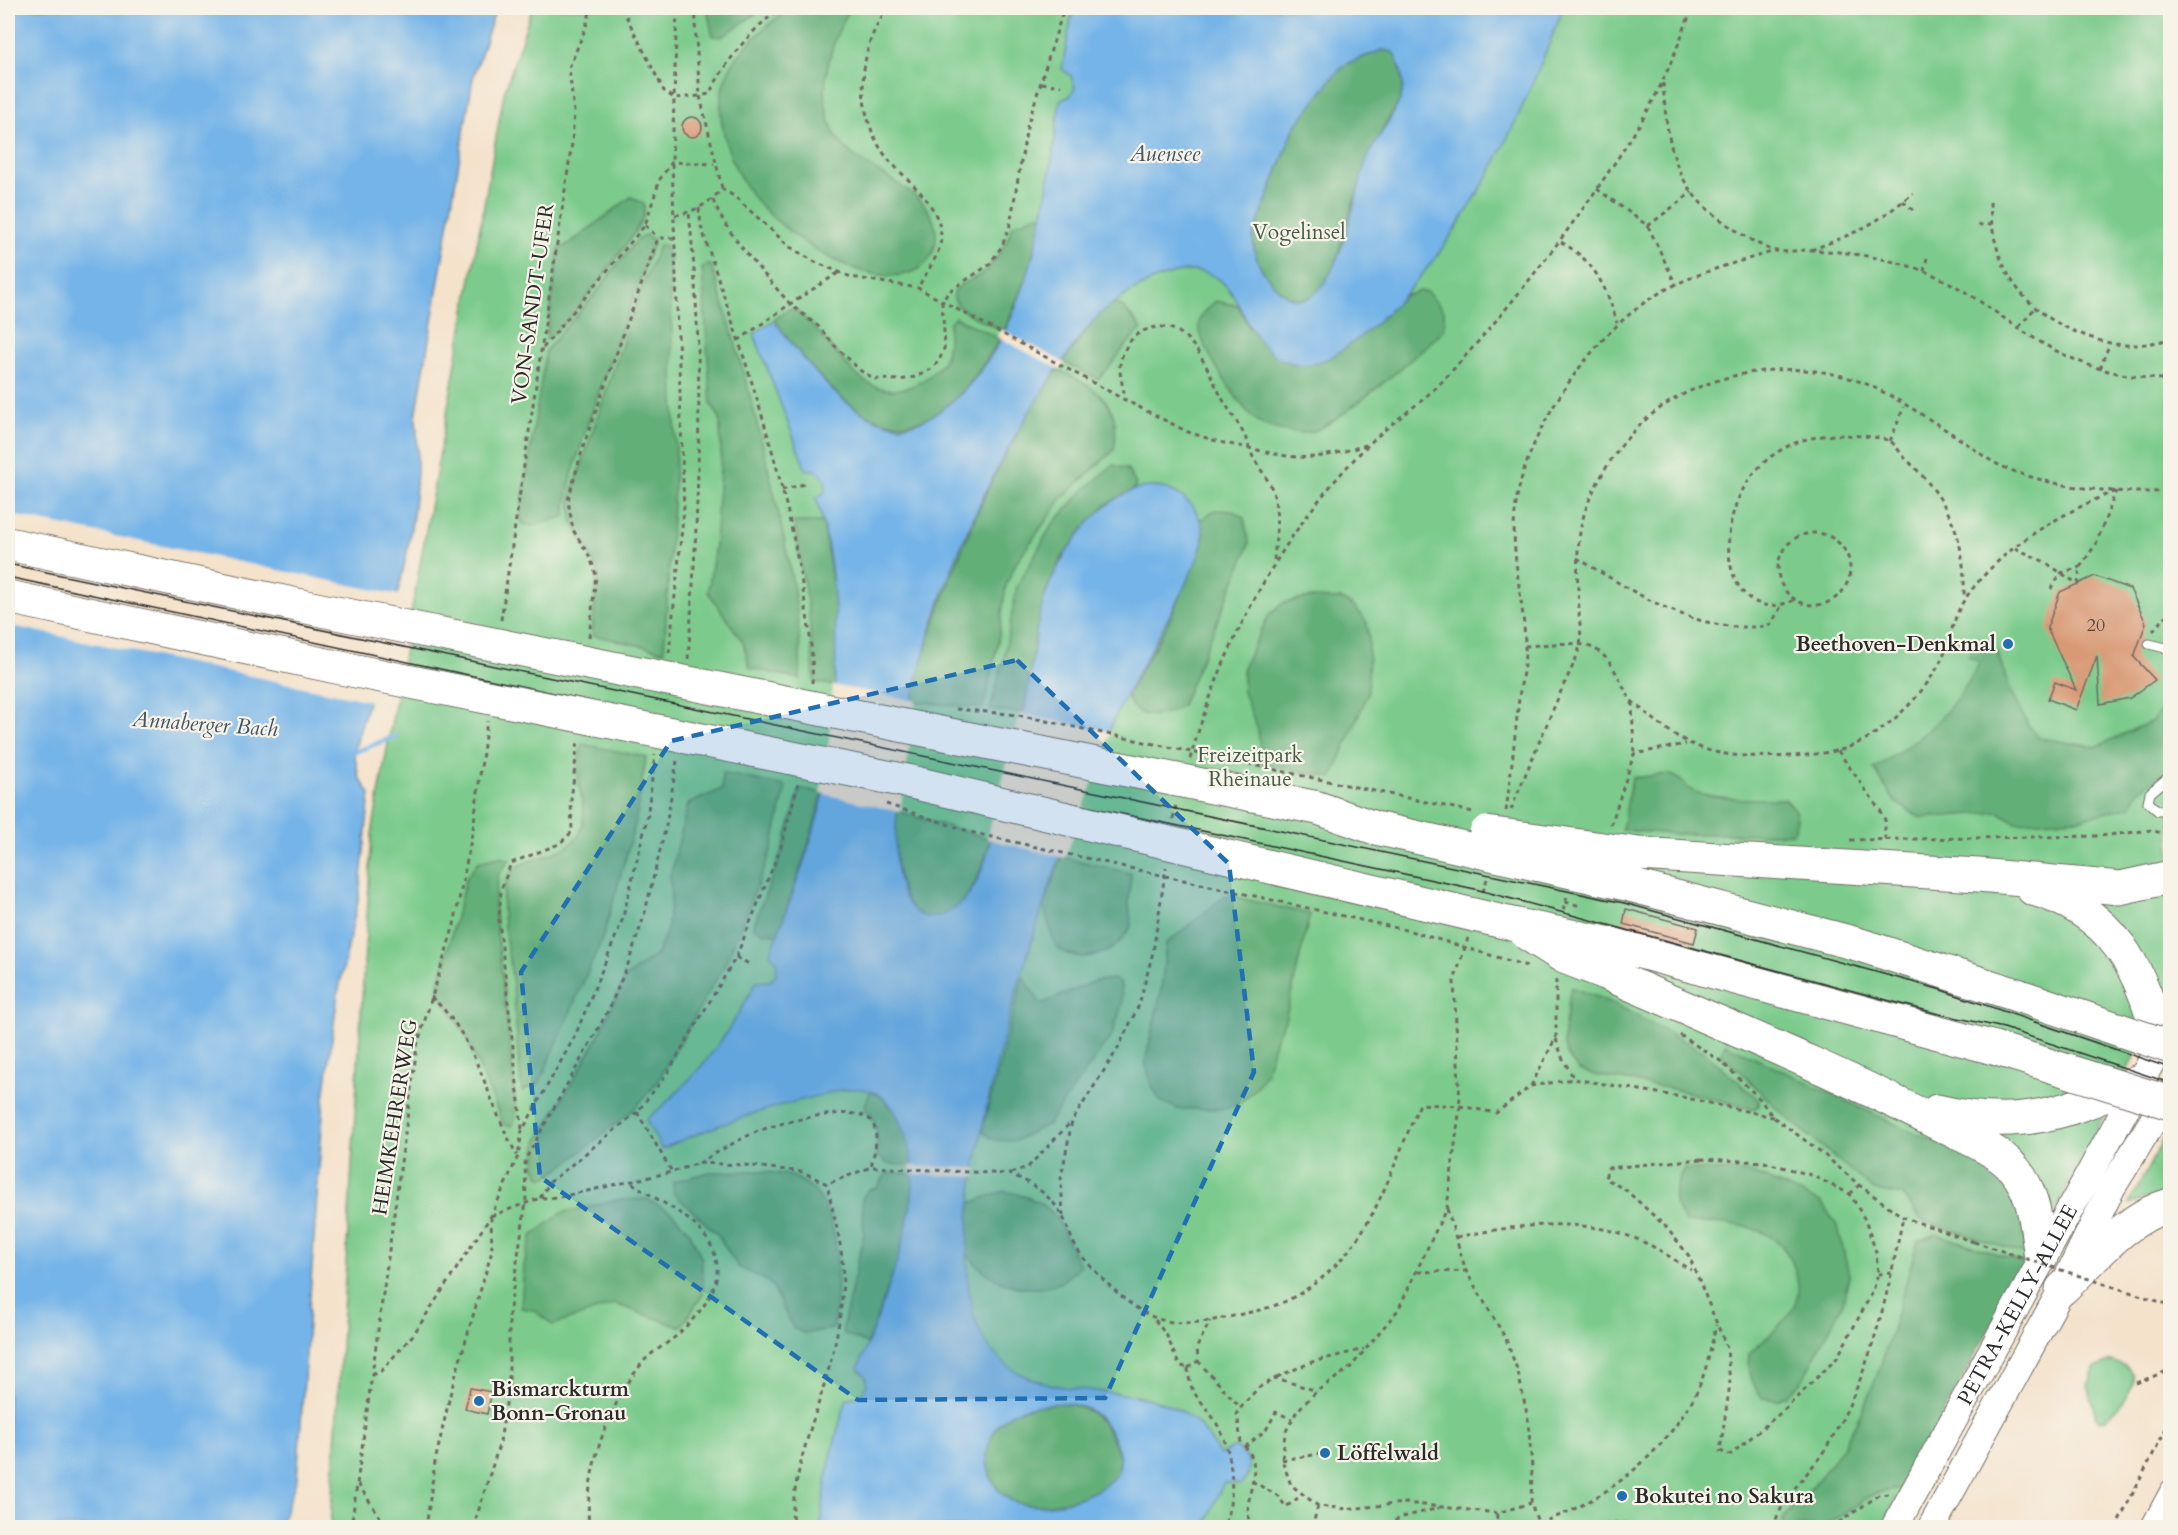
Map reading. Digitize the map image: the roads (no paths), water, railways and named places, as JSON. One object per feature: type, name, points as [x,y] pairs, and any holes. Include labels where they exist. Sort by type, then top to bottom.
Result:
[{"type":"highway","points":[[8,544],[333,612],[1318,808],[1375,828],[1630,885],[1857,945],[2020,996],[2165,1064]]},
{"type":"highway","points":[[8,597],[352,670],[908,781],[1512,924],[1564,957],[1607,958],[1994,1048],[2170,1103]]},
{"type":"highway","points":[[1318,808],[1381,809],[1479,832],[1639,854],[1978,875],[2120,888],[2170,877]]},
{"type":"highway","points":[[1978,875],[2050,894],[2087,915],[2107,931],[2133,963],[2149,998],[2165,1064]]},
{"type":"highway","points":[[1607,958],[1981,1146],[2012,1167],[2028,1189],[2035,1208],[2041,1258]]},
{"type":"highway","points":[[1886,1097],[1975,1120],[2018,1120],[2081,1106],[2165,1064]]},
{"type":"highway","points":[[2062,1289],[2133,1221],[2154,1209],[2170,1205]]},
{"type":"main road","name":"PETRA-KELLY-ALLEE","points":[[1894,1527],[2041,1258],[2165,1064]]},
{"type":"main road","name":"PETRA-KELLY-ALLEE","points":[[1930,1527],[2062,1289],[2111,1189],[2165,1064]]},
{"type":"street","points":[[2149,1527],[2169,1495]]},
{"type":"lane","points":[[2150,644],[2170,649]]},
{"type":"lane","points":[[2170,776],[2150,793],[2148,802],[2157,811],[2170,810]]},
{"type":"water","points":[[8,8],[496,8],[473,78],[416,417],[415,502],[400,586],[354,752],[359,777],[370,794],[359,896],[338,993],[324,1098],[297,1478],[280,1527],[8,1527]]},
{"type":"water","name":"Auensee","points":[[1073,8],[1563,8],[1527,97],[1506,141],[1457,227],[1428,267],[1396,303],[1361,336],[1337,353],[1320,362],[1302,365],[1273,355],[1260,342],[1231,292],[1219,279],[1203,272],[1181,272],[1153,280],[1119,299],[1096,318],[1078,340],[1013,439],[972,520],[939,605],[913,701],[897,814],[898,873],[902,891],[910,905],[921,915],[936,917],[950,912],[968,896],[984,863],[1024,710],[1039,618],[1048,588],[1064,555],[1104,507],[1138,489],[1155,487],[1174,492],[1183,497],[1196,511],[1203,529],[1202,545],[1198,556],[1177,602],[1125,696],[1107,735],[1058,862],[1030,947],[1004,1037],[982,1128],[970,1212],[968,1283],[982,1336],[1001,1360],[1024,1376],[1079,1389],[1139,1396],[1166,1404],[1196,1422],[1220,1455],[1235,1447],[1241,1451],[1249,1465],[1247,1475],[1240,1485],[1224,1482],[1204,1527],[821,1527],[827,1478],[838,1429],[847,1398],[858,1397],[867,1385],[865,1375],[858,1369],[894,1271],[908,1218],[913,1172],[908,1145],[899,1120],[891,1106],[880,1096],[863,1089],[847,1089],[752,1114],[662,1149],[646,1120],[681,1089],[709,1057],[756,982],[770,981],[776,974],[777,961],[770,954],[811,838],[831,761],[836,661],[835,606],[829,551],[816,498],[824,493],[825,483],[816,470],[806,470],[754,334],[774,320],[826,384],[857,410],[875,419],[895,425],[908,425],[928,418],[945,407],[974,379],[997,345],[1016,307],[1041,224],[1060,100],[1069,97],[1075,88],[1071,76],[1062,69]],"holes":[[[1382,50],[1393,52],[1398,62],[1403,79],[1401,96],[1395,111],[1366,161],[1347,231],[1325,281],[1311,296],[1294,299],[1274,285],[1265,274],[1256,257],[1253,236],[1294,128],[1336,73],[1348,63]],[[1060,1403],[1087,1409],[1103,1422],[1117,1446],[1120,1464],[1118,1471],[1111,1480],[1090,1494],[1064,1502],[1027,1505],[1012,1501],[1000,1492],[992,1480],[987,1452],[991,1438],[999,1425],[1016,1411]]]},
{"type":"waterway","name":"Annaberger Bach","points":[[348,751],[354,752],[397,736]]},
{"type":"tram line","points":[[8,564],[1624,903],[1938,989],[2170,1068]]},
{"type":"tram line","points":[[8,577],[1475,889],[1935,1013],[2004,1028],[2170,1083]]},
{"type":"place","name":"Beethoven-Denkmal","points":[[2008,644]]},
{"type":"place","name":"Bismarckturm Bonn-Gronau","points":[[479,1401]]},
{"type":"place","name":"Löffelwald","points":[[1325,1453]]},
{"type":"place","name":"Bokutei no Sakura","points":[[1622,1496]]},
{"type":"park label","name":"Vogelinsel","points":[[1299,232]]},
{"type":"park label","name":"Freizeitpark Rheinaue","points":[[1250,767]]}]
